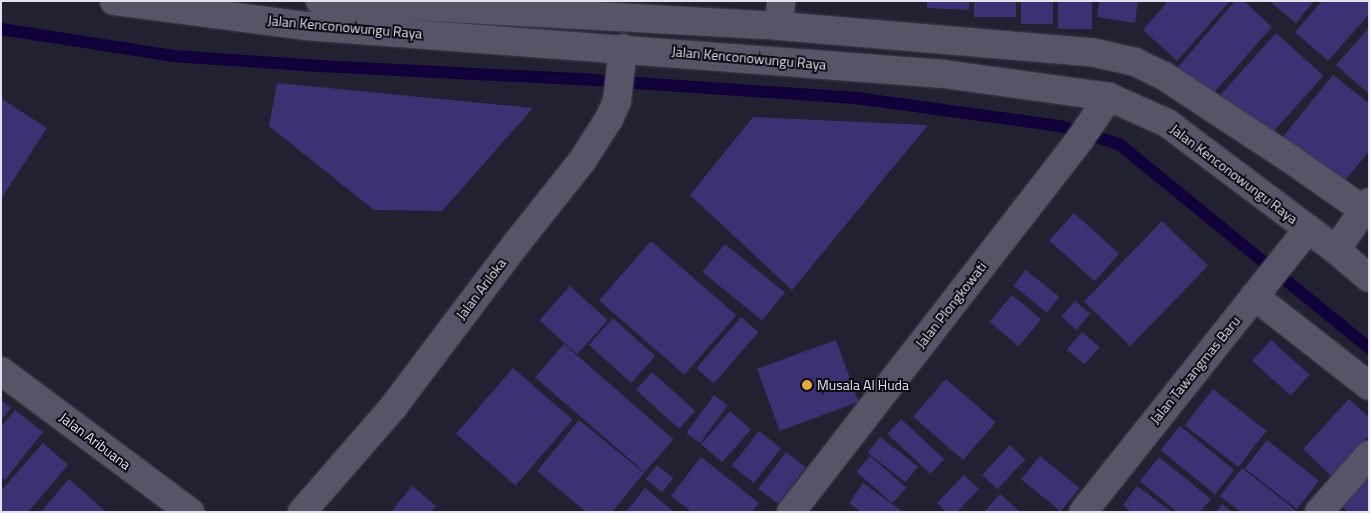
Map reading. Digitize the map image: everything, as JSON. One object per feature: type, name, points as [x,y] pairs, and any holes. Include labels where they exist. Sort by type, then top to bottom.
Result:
[{"type":"street","name":"Jalan Kenconowungu Raya","points":[[114,1],[306,26],[622,57],[944,74],[1106,101],[1167,123],[1305,233],[1336,250],[1369,278]]},
{"type":"street","points":[[320,1],[780,13],[1091,52],[1135,62],[1164,76],[1289,158],[1366,205],[1336,250]]},
{"type":"street","name":"Jalan Ariloka","points":[[302,512],[394,406],[516,244],[582,161],[609,119],[617,101],[622,57]]},
{"type":"street","name":"Jalan Plongkowati","points":[[791,512],[1080,139],[1106,101]]},
{"type":"street","name":"Jalan Tawangmas Baru","points":[[1083,512],[1305,233]]},
{"type":"street","points":[[1256,294],[1369,386]]},
{"type":"street","name":"Jalan Aribuana","points":[[1,371],[190,512]]},
{"type":"street","points":[[1319,512],[1369,454]]},
{"type":"building","points":[[927,1],[969,1],[969,10],[927,8]]},
{"type":"building","points":[[974,1],[1016,1],[1016,17],[974,17]]},
{"type":"building","points":[[1021,1],[1053,1],[1053,24],[1021,24]]},
{"type":"building","points":[[1058,1],[1092,1],[1092,29],[1058,29]]},
{"type":"building","points":[[1099,1],[1138,1],[1135,23],[1097,17]]},
{"type":"building","points":[[1168,1],[1230,1],[1177,61],[1143,30]]},
{"type":"building","points":[[1235,1],[1244,1],[1272,27],[1211,96],[1178,67]]},
{"type":"building","points":[[1269,1],[1314,1],[1296,23]]},
{"type":"building","points":[[1322,1],[1369,1],[1369,14],[1328,61],[1295,32]]},
{"type":"building","points":[[1369,28],[1369,94],[1336,65]]},
{"type":"building","points":[[1276,33],[1324,76],[1267,139],[1219,96]]},
{"type":"building","points":[[1333,75],[1369,103],[1369,151],[1340,187],[1281,139]]},
{"type":"building","points":[[277,83],[533,108],[442,211],[374,210],[269,126]]},
{"type":"building","points":[[1,100],[47,128],[1,199]]},
{"type":"building","points":[[753,117],[928,125],[792,290],[690,195]]},
{"type":"building","points":[[1074,213],[1119,254],[1095,281],[1049,240]]},
{"type":"building","points":[[1162,221],[1208,265],[1130,346],[1084,302]]},
{"type":"building","points":[[651,241],[736,315],[684,375],[599,301]]},
{"type":"building","points":[[725,244],[785,292],[762,320],[702,272]]},
{"type":"building","points":[[1026,270],[1059,297],[1047,313],[1013,286]]},
{"type":"building","points":[[570,286],[608,320],[577,354],[539,320]]},
{"type":"building","points":[[1012,295],[1041,319],[1019,346],[990,322]]},
{"type":"building","points":[[1075,301],[1090,314],[1076,330],[1061,317]]},
{"type":"building","points":[[741,317],[758,332],[714,383],[696,368]]},
{"type":"building","points":[[613,318],[655,356],[631,383],[589,345]]},
{"type":"building","points":[[1082,332],[1099,347],[1084,364],[1067,349]]},
{"type":"building","name":"Musala Al Huda","points":[[836,340],[859,402],[780,431],[757,369]]},
{"type":"building","points":[[1271,340],[1310,375],[1291,396],[1252,361]]},
{"type":"building","points":[[564,344],[673,439],[645,472],[535,377]]},
{"type":"building","points":[[513,368],[573,420],[516,485],[456,434]]},
{"type":"building","points":[[652,372],[695,411],[679,429],[636,390]]},
{"type":"building","points":[[946,379],[996,422],[963,460],[913,417]]},
{"type":"building","points":[[1213,389],[1267,431],[1238,467],[1185,425]]},
{"type":"building","points":[[714,395],[728,405],[700,443],[686,433]]},
{"type":"building","points":[[1349,399],[1369,417],[1369,436],[1331,476],[1303,449]]},
{"type":"building","points":[[1,400],[11,408],[1,420]]},
{"type":"building","points":[[15,410],[43,432],[5,480],[1,477],[1,427]]},
{"type":"building","points":[[730,411],[751,429],[722,463],[701,444]]},
{"type":"building","points":[[901,419],[944,459],[931,474],[887,434]]},
{"type":"building","points":[[579,420],[644,473],[612,512],[586,512],[537,471]]},
{"type":"building","points":[[1180,426],[1234,470],[1215,494],[1160,450]]},
{"type":"building","points":[[759,431],[781,448],[754,483],[732,466]]},
{"type":"building","points":[[880,437],[918,467],[906,482],[868,453]]},
{"type":"building","points":[[1267,440],[1319,481],[1297,509],[1245,468]]},
{"type":"building","points":[[43,443],[68,465],[28,512],[1,512],[1,491]]},
{"type":"building","points":[[1010,445],[1025,459],[997,489],[982,475]]},
{"type":"building","points":[[786,452],[806,467],[778,504],[758,489]]},
{"type":"building","points":[[870,456],[906,487],[892,503],[856,472]]},
{"type":"building","points":[[1040,456],[1080,488],[1061,511],[1021,479]]},
{"type":"building","points":[[701,457],[759,503],[752,512],[692,512],[671,496]]},
{"type":"building","points":[[1159,457],[1211,499],[1200,512],[1177,512],[1140,481]]},
{"type":"building","points":[[657,465],[673,478],[662,492],[646,479]]},
{"type":"building","points":[[1242,468],[1298,512],[1241,512],[1220,496]]},
{"type":"building","points":[[964,475],[979,489],[957,512],[946,512],[937,503]]},
{"type":"building","points":[[1369,477],[1369,512],[1348,512],[1342,506]]},
{"type":"building","points":[[69,479],[106,512],[41,512]]},
{"type":"building","points":[[863,483],[903,512],[861,512],[849,503]]},
{"type":"building","points":[[412,486],[436,506],[431,512],[391,512]]},
{"type":"building","points":[[1137,486],[1172,512],[1131,512],[1123,505]]},
{"type":"building","points":[[645,488],[674,512],[626,512]]},
{"type":"building","points":[[1000,494],[1020,512],[984,512]]},
{"type":"building","points":[[1222,504],[1232,512],[1216,512]]},
{"type":"waterway","points":[[1,29],[173,56],[319,66],[592,80],[856,98],[1060,126],[1119,144],[1369,348]]},
{"type":"place","name":"Musala Al Huda","points":[[807,385]]}]
